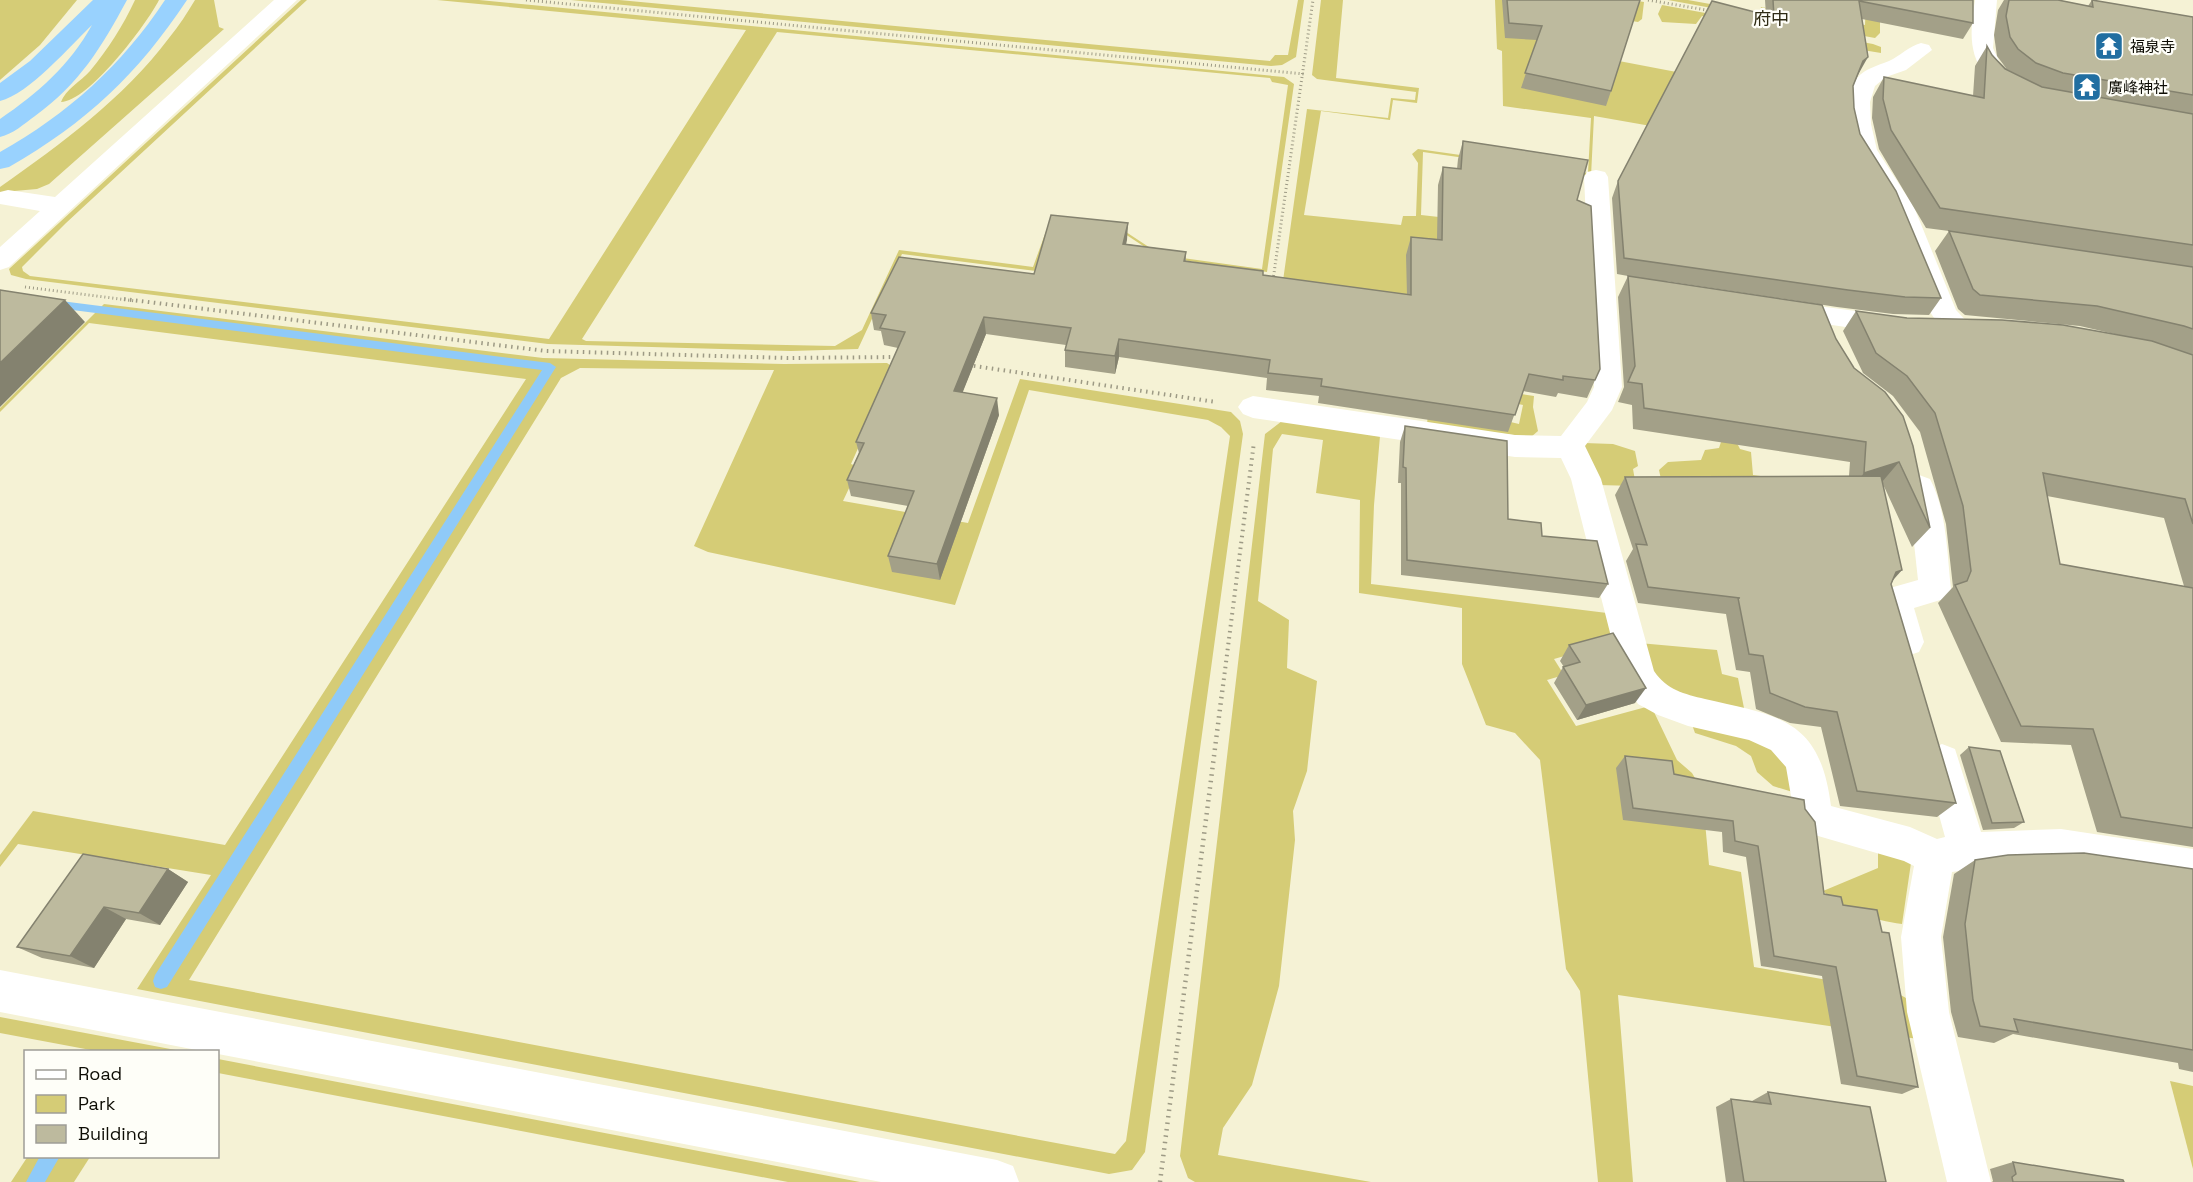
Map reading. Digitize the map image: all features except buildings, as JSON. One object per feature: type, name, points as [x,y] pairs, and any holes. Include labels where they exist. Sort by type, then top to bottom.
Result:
[{"type":"highway","points":[[0,94],[39,66],[105,0]]},
{"type":"highway","points":[[0,130],[43,99],[78,65],[97,37],[116,0]]},
{"type":"highway","points":[[0,169],[72,118],[122,72],[143,48],[176,0]]},
{"type":"highway","points":[[0,162],[43,139]]},
{"type":"street","points":[[1986,0],[1981,46],[1986,63],[1996,74],[2024,95]]},
{"type":"street","points":[[0,261],[272,4]]},
{"type":"street","points":[[1751,305],[1872,323],[1920,327],[1968,327],[1944,314],[1927,238],[1872,164],[1865,150],[1858,102],[1864,83],[1878,72],[1898,65],[1921,50]]},
{"type":"street","points":[[1570,446],[1580,429],[1605,400],[1608,387],[1612,285],[1596,177]]},
{"type":"street","points":[[8,198],[60,206]]},
{"type":"street","points":[[1820,315],[1833,348]]},
{"type":"street","points":[[1253,408],[1515,446],[1544,448],[1570,446]]},
{"type":"street","points":[[1570,446],[1586,479],[1638,676],[1653,696],[1676,707],[1775,733],[1795,749],[1807,776],[1814,819],[1951,854],[1986,849],[2061,847],[2193,867]]},
{"type":"street","points":[[1910,455],[1928,525],[1935,589],[1895,600],[1915,669]]},
{"type":"street","points":[[1935,737],[1951,854],[1921,937],[1928,1012],[1969,1182]]},
{"type":"street","points":[[0,991],[997,1182]]},
{"type":"path","points":[[526,0],[1304,74]]},
{"type":"path","points":[[1271,288],[1313,0]]},
{"type":"path","points":[[1648,0],[1719,12]]},
{"type":"path","points":[[24,287],[546,351],[787,358],[904,358]]},
{"type":"path","points":[[960,365],[1253,408],[1254,436],[1160,1182]]},
{"type":"green space","points":[[0,0],[77,0],[40,45],[0,80]]},
{"type":"green space","points":[[135,0],[159,0],[130,43],[101,76],[72,99],[61,102],[103,54]]},
{"type":"green space","points":[[195,0],[214,0],[219,27],[224,29],[49,184],[37,189],[14,191],[0,202],[0,187],[68,137],[132,81],[173,33]]},
{"type":"green space","points":[[301,0],[307,0],[66,223],[22,267],[23,271],[30,276],[549,339],[746,30],[437,0],[479,0],[1284,77],[1294,84],[1267,272],[1160,257],[1125,234],[1036,271],[902,254],[858,349],[791,351],[548,344],[26,279],[11,275],[9,269]],"holes":[[[777,32],[1270,78],[1272,82],[1288,85],[1262,269],[1161,255],[1126,232],[1049,223],[1033,267],[899,250],[862,330],[835,346],[586,341],[582,339]]]},
{"type":"green space","points":[[571,0],[619,0],[1270,61],[1275,55],[1288,55],[1298,0],[1304,0],[1296,57],[1282,65],[1271,66]]},
{"type":"green space","points":[[1321,0],[1343,0],[1336,78],[1419,88],[1417,103],[1393,100],[1390,120],[1321,111],[1304,215],[1401,225],[1403,216],[1416,216],[1418,163],[1412,154],[1418,149],[1588,173],[1591,118],[1503,106],[1502,51],[1497,49],[1495,0],[1631,0],[1644,2],[1642,19],[1638,22],[1587,14],[1577,53],[1687,74],[1685,132],[1594,116],[1591,176],[1423,152],[1421,215],[1457,219],[1415,300],[1282,288],[1307,109],[1388,118],[1391,98],[1415,100],[1416,92],[1317,79],[1312,75]]},
{"type":"green space","points":[[1668,0],[1688,0],[1760,13],[1761,7],[1865,25],[1866,3],[1880,6],[1880,33],[1875,38]]},
{"type":"green space","points":[[1662,5],[1873,44],[1881,47],[1881,53],[1808,41],[1702,16],[1696,24],[1662,22],[1658,14]]},
{"type":"green space","points":[[104,304],[543,358],[784,364],[887,363],[894,368],[851,464],[859,467],[843,501],[968,523],[1020,379],[1231,412],[1240,421],[1243,434],[1145,1152],[1132,1170],[1109,1174],[137,989],[211,875],[18,844],[0,867],[0,855],[33,811],[225,845],[526,379],[89,323],[0,412],[0,408]],"holes":[[[580,368],[774,370],[694,546],[708,552],[955,605],[1029,390],[1208,420],[1221,427],[1230,436],[1126,1141],[1115,1154],[189,980],[561,378]]]},
{"type":"green space","points":[[1430,388],[1481,415],[1519,424],[1523,405],[1505,401],[1508,392],[1534,396],[1533,407],[1538,431],[1531,437],[1427,425]]},
{"type":"green space","points":[[1282,421],[1380,436],[1374,505],[1371,584],[1607,613],[1613,642],[1554,659],[1564,675],[1547,680],[1576,726],[1646,707],[1654,712],[1677,760],[1692,773],[1702,790],[1709,865],[1741,872],[1754,967],[1895,992],[1906,998],[1918,1039],[1618,995],[1633,1182],[1598,1182],[1580,991],[1566,969],[1540,760],[1515,733],[1486,725],[1462,664],[1462,608],[1359,593],[1360,500],[1316,493],[1323,440],[1282,434],[1273,449],[1258,601],[1289,620],[1287,668],[1317,681],[1307,771],[1293,811],[1295,840],[1279,986],[1252,1085],[1223,1128],[1218,1155],[1371,1182],[1195,1182],[1188,1178],[1180,1156],[1265,434]]},
{"type":"green space","points":[[1722,439],[1736,441],[1740,449],[1751,452],[1753,475],[1775,478],[1662,484],[1659,470],[1668,462],[1701,460],[1705,450],[1719,448]]},
{"type":"green space","points":[[1584,443],[1613,444],[1635,451],[1638,466],[1633,469],[1636,486],[1598,485],[1585,453]]},
{"type":"green space","points":[[1639,643],[1717,650],[1722,674],[1738,678],[1746,718],[1659,691]]},
{"type":"green space","points":[[1690,719],[1757,737],[1781,753],[1796,793],[1773,786],[1757,772],[1751,756],[1736,746],[1695,733]]},
{"type":"green space","points":[[1878,847],[1911,863],[1902,924],[1850,910],[1823,891],[1878,868]]},
{"type":"green space","points":[[0,1017],[176,1050],[91,1050],[0,1033]]},
{"type":"green space","points":[[219,1059],[860,1182],[788,1182],[219,1073]]},
{"type":"green space","points":[[2170,1081],[2193,1086],[2193,1169]]},
{"type":"green space","points":[[27,1158],[89,1158],[74,1182],[11,1182]]},
{"type":"waterway","points":[[53,304],[550,367],[161,981]]},
{"type":"waterway","points":[[35,1182],[50,1158]]},
{"type":"place","name":"福泉寺","points":[[2109,46]]},
{"type":"place","name":"廣峰神社","points":[[2087,87]]},
{"type":"district","name":"府中","points":[[1771,18]]}]
